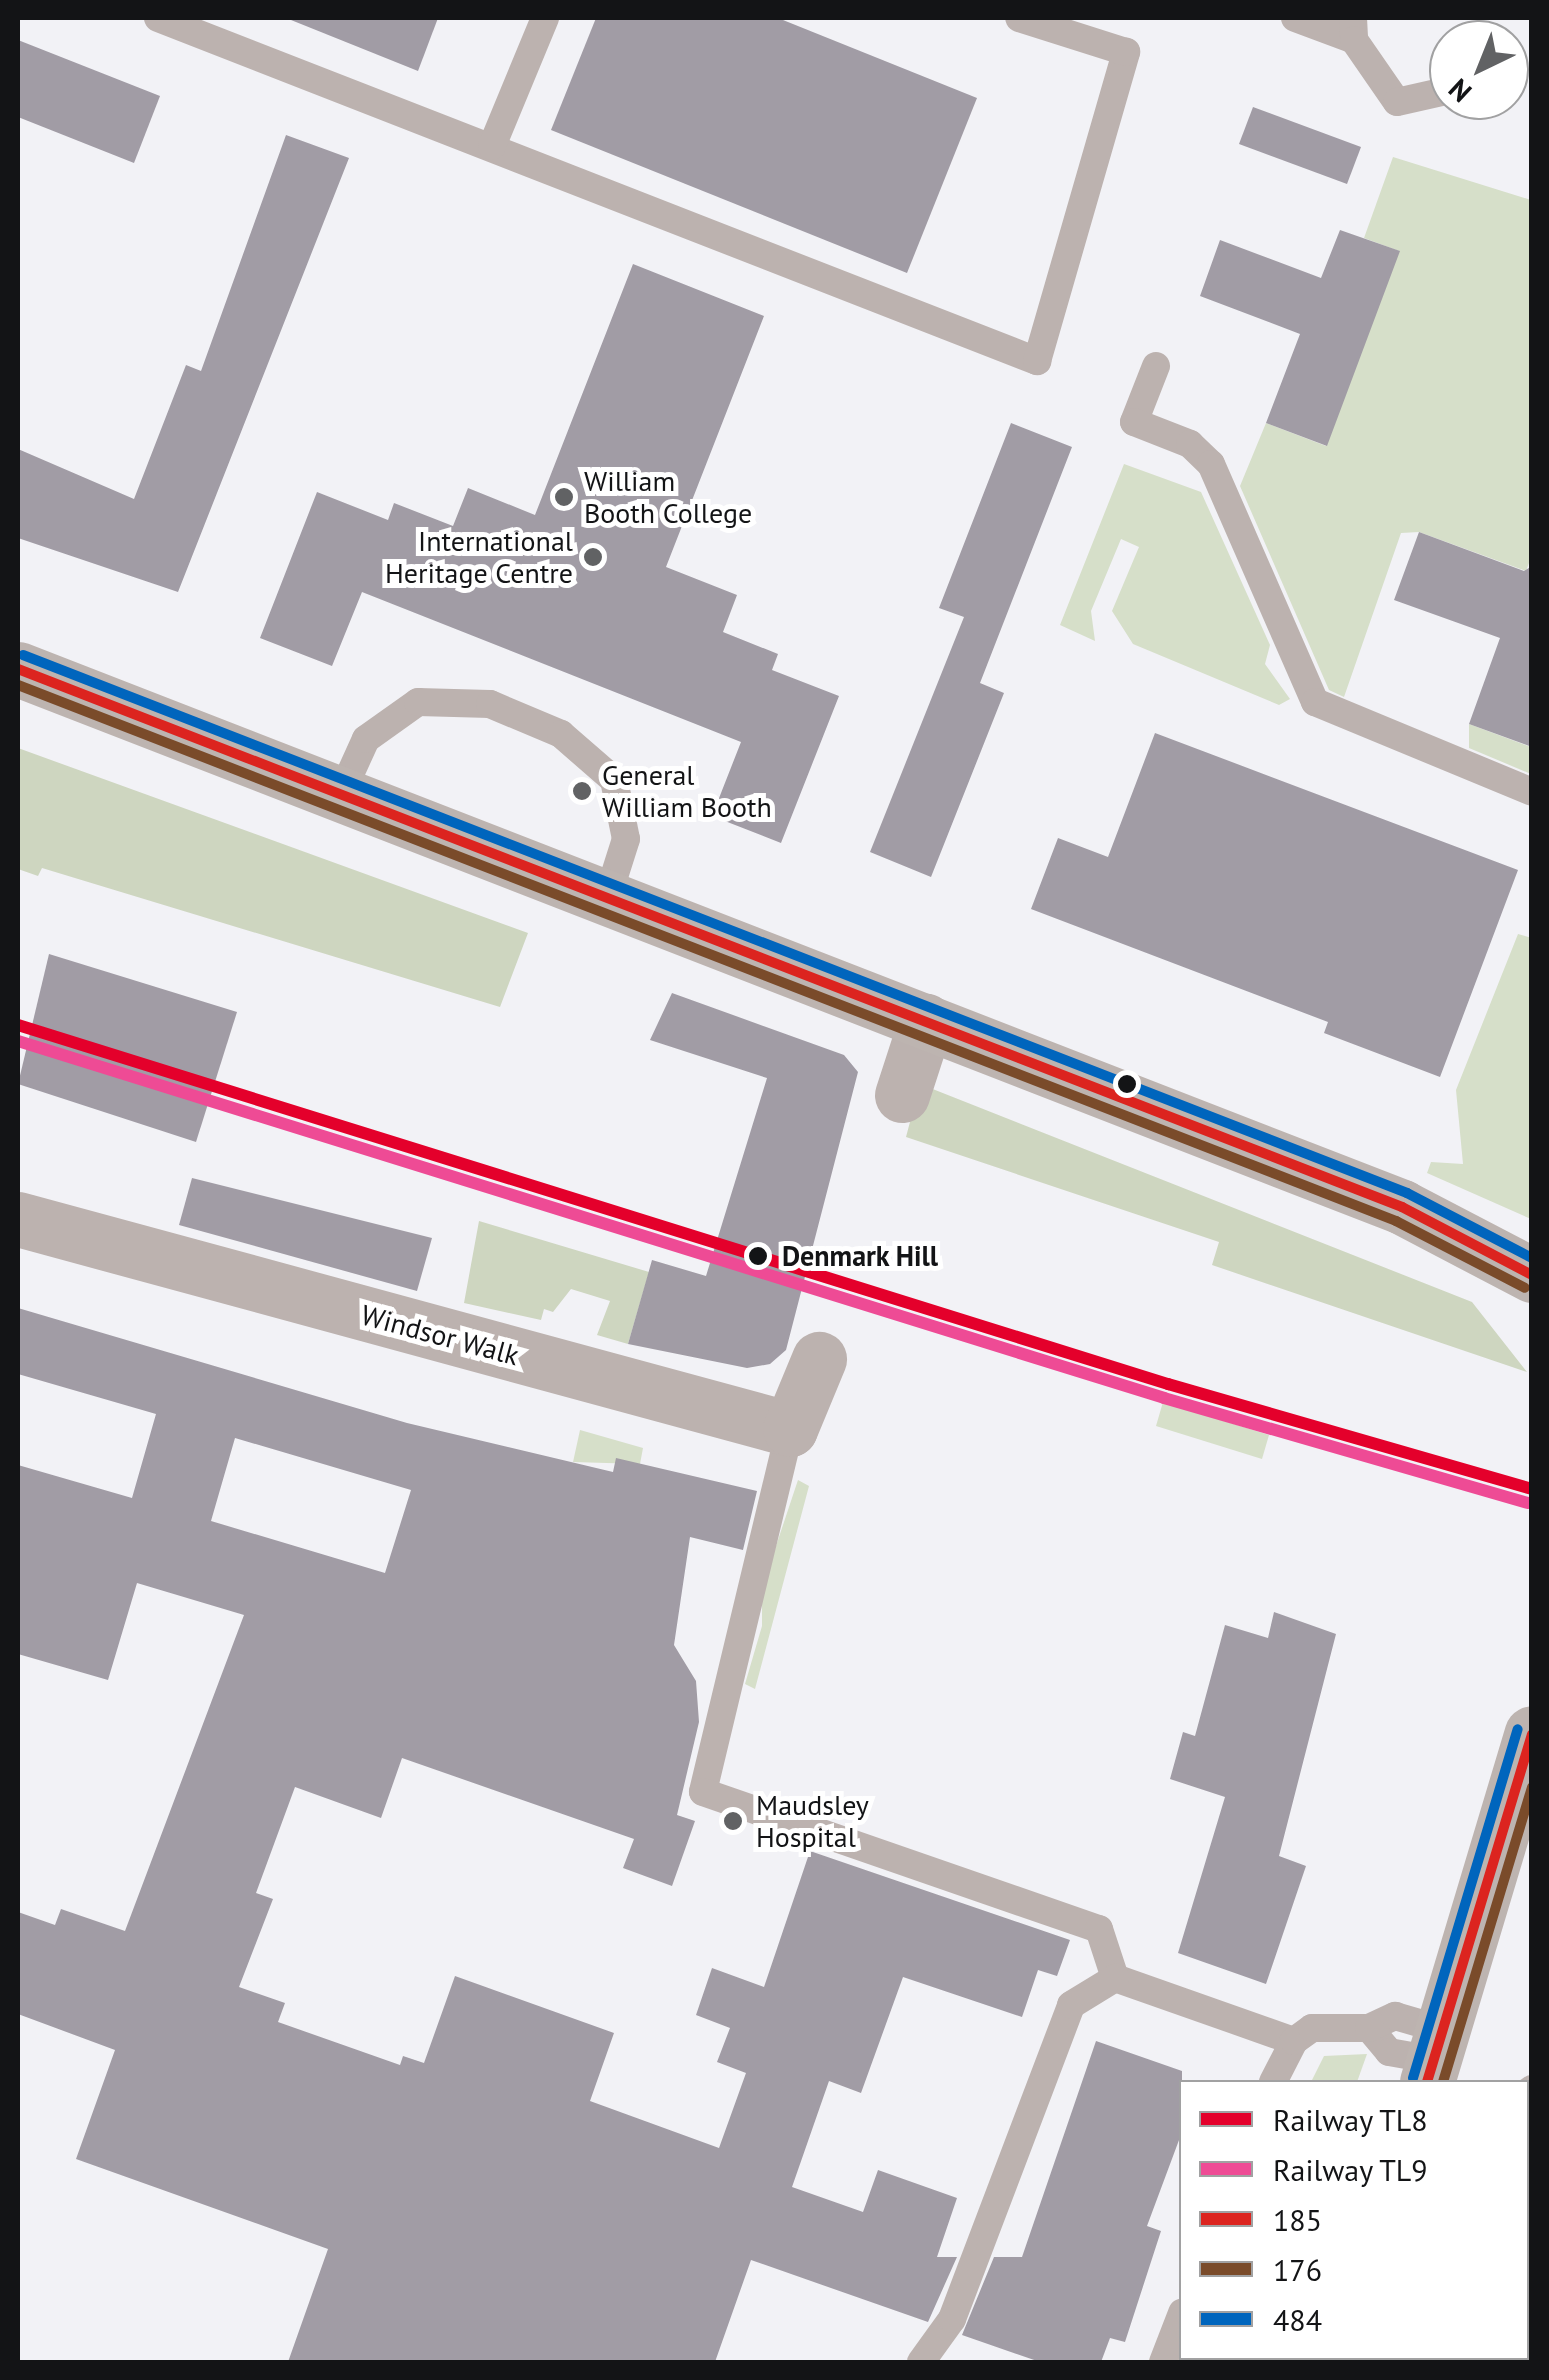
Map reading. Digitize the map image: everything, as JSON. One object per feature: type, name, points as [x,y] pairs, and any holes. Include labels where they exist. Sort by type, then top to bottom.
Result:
[{"type":"main road","points":[[18,669],[1402,1206],[1532,1275]]},
{"type":"main road","points":[[1435,2058],[1532,1733]]},
{"type":"street","points":[[902,1095],[926,1021]]},
{"type":"street","name":"Windsor Walk","points":[[18,1219],[790,1429]]},
{"type":"street","points":[[790,1429],[819,1359]]},
{"type":"lane","points":[[158,18],[1037,361],[1126,52],[1019,18]]},
{"type":"lane","points":[[492,146],[545,18]]},
{"type":"lane","points":[[1295,18],[1354,29],[1397,102],[1429,95]]},
{"type":"lane","points":[[1156,366],[1134,422],[1190,444],[1211,464],[1315,702],[1532,792]]},
{"type":"lane","points":[[341,794],[366,739],[418,702],[490,704],[561,734],[614,780],[626,839],[608,899]]},
{"type":"lane","points":[[790,1429],[702,1792],[1100,1929],[1115,1978]]},
{"type":"lane","points":[[1115,1978],[1294,2041]]},
{"type":"lane","points":[[922,2362],[952,2319],[1071,2005],[1115,1978]]},
{"type":"lane","points":[[1274,2080],[1294,2041],[1312,2028],[1369,2028],[1388,2052],[1435,2058]]},
{"type":"lane","points":[[1163,2362],[1179,2322]]},
{"type":"green space","points":[[1393,157],[1531,200],[1532,555],[1526,571],[1419,532],[1401,533],[1344,697],[1329,690],[1240,486],[1266,423],[1326,446],[1399,251],[1364,238]]},
{"type":"green space","points":[[1124,464],[1201,492],[1270,645],[1265,664],[1290,699],[1279,705],[1133,644],[1112,611],[1139,547],[1121,539],[1091,611],[1095,641],[1060,625]]},
{"type":"green space","points":[[1469,724],[1531,747],[1531,774],[1469,748]]},
{"type":"green space","points":[[18,748],[528,933],[500,1007],[42,868],[38,876],[18,869]]},
{"type":"green space","points":[[1518,934],[1532,938],[1531,1219],[1427,1173],[1431,1162],[1463,1164],[1456,1090]]},
{"type":"green space","points":[[920,1084],[1472,1302],[1527,1372],[1212,1265],[1219,1242],[906,1137]]},
{"type":"green space","points":[[479,1221],[649,1272],[628,1344],[597,1335],[610,1301],[571,1289],[553,1312],[544,1309],[541,1320],[464,1303]]},
{"type":"green space","points":[[1163,1402],[1269,1435],[1262,1459],[1156,1426]]},
{"type":"green space","points":[[580,1430],[643,1448],[640,1464],[573,1462]]},
{"type":"green space","points":[[798,1480],[809,1486],[755,1689],[745,1684],[762,1626],[762,1588]]},
{"type":"green space","points":[[1367,2054],[1358,2080],[1312,2080],[1324,2056]]},
{"type":"building","points":[[286,18],[438,18],[418,71]]},
{"type":"building","points":[[596,18],[778,18],[977,98],[907,273],[551,130]]},
{"type":"building","points":[[18,40],[160,96],[134,163],[18,117]]},
{"type":"building","points":[[1253,107],[1361,147],[1347,184],[1239,144]]},
{"type":"building","points":[[286,135],[349,158],[178,592],[18,538],[18,449],[134,499],[186,365],[201,371]]},
{"type":"building","points":[[1340,230],[1400,251],[1327,446],[1266,423],[1300,334],[1200,296],[1220,240],[1321,278]]},
{"type":"building","points":[[633,264],[764,316],[666,567],[737,595],[723,632],[778,654],[772,670],[839,696],[781,843],[712,816],[741,742],[362,592],[332,666],[260,638],[317,492],[388,520],[394,503],[453,526],[468,488],[535,515]]},
{"type":"building","points":[[1011,423],[1072,447],[980,683],[1004,693],[931,877],[870,852],[964,617],[939,608]]},
{"type":"building","points":[[1419,532],[1524,571],[1532,566],[1532,747],[1469,724],[1500,638],[1394,600]]},
{"type":"building","points":[[1155,733],[1518,870],[1440,1077],[1324,1033],[1328,1022],[1031,909],[1058,838],[1108,857]]},
{"type":"building","points":[[49,954],[237,1012],[196,1142],[18,1084]]},
{"type":"building","points":[[672,993],[844,1055],[858,1072],[786,1350],[770,1364],[747,1368],[628,1344],[652,1260],[706,1276],[767,1078],[650,1040]]},
{"type":"building","points":[[192,1178],[432,1238],[417,1291],[179,1225]]},
{"type":"building","points":[[18,1308],[407,1423],[613,1472],[616,1458],[757,1491],[743,1550],[690,1537],[674,1645],[696,1681],[699,1722],[677,1815],[695,1821],[672,1886],[623,1868],[634,1839],[402,1758],[381,1818],[295,1787],[256,1893],[273,1899],[239,1987],[285,2003],[278,2022],[400,2065],[403,2056],[424,2063],[455,1976],[614,2033],[590,2101],[719,2148],[746,2073],[717,2062],[730,2028],[696,2015],[712,1968],[764,1987],[810,1851],[1070,1940],[1057,1976],[1038,1970],[1022,2017],[903,1977],[861,2093],[829,2081],[792,2187],[863,2212],[878,2170],[957,2198],[937,2257],[957,2257],[928,2322],[751,2260],[715,2362],[288,2362],[328,2249],[76,2159],[115,2050],[18,2014],[18,1912],[55,1925],[61,1909],[125,1931],[244,1615],[137,1583],[108,1680],[18,1654],[18,1465],[132,1498],[156,1414],[18,1374]],"holes":[[[235,1438],[411,1490],[385,1573],[211,1521]]]},
{"type":"building","points":[[1274,1612],[1336,1634],[1279,1856],[1306,1866],[1266,1984],[1178,1953],[1225,1797],[1170,1779],[1183,1732],[1195,1736],[1225,1625],[1268,1638]]},
{"type":"building","points":[[1096,2041],[1182,2071],[1179,2140],[1147,2226],[1161,2231],[1125,2342],[1110,2338],[1101,2362],[1040,2362],[962,2335],[994,2257],[1022,2257]]},
{"type":"rail line","name":"TL8","points":[[18,1025],[1168,1384],[1532,1489]]},
{"type":"rail line","name":"TL9","points":[[18,1041],[1164,1398],[1528,1503]]},
{"type":"transit line","name":"484","points":[[23,655],[1407,1193],[1532,1258]]},
{"type":"transit line","name":"185","points":[[18,669],[1402,1207],[1532,1275]]},
{"type":"transit line","name":"176","points":[[18,685],[1396,1221],[1525,1288]]},
{"type":"transit line","name":"484","points":[[1413,2078],[1518,1729]]},
{"type":"transit line","name":"185","points":[[1428,2080],[1532,1735]]},
{"type":"transit line","name":"176","points":[[1444,2080],[1532,1787]]},
{"type":"place","name":"William Booth College","points":[[564,497]]},
{"type":"place","name":"International Heritage Centre","points":[[593,557]]},
{"type":"place","name":"General William Booth","points":[[582,791]]},
{"type":"place","name":"Denmark Hill","points":[[758,1256]]},
{"type":"place","name":"Maudsley Hospital","points":[[733,1821]]}]
